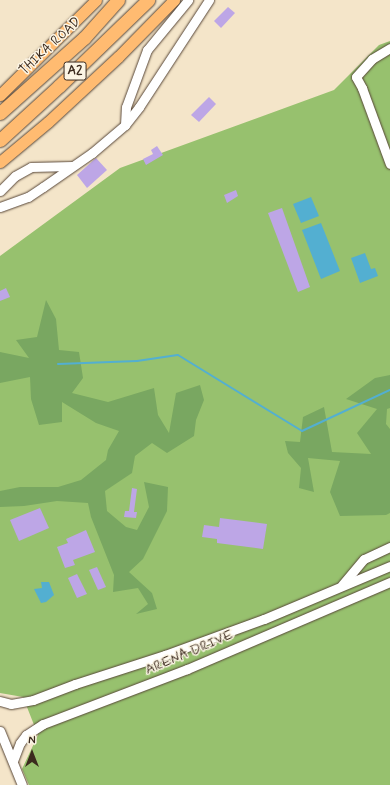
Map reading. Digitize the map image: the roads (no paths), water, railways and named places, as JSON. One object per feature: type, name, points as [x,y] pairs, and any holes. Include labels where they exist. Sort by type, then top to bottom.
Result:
[{"type":"highway","name":"THIKA ROAD","points":[[0,113],[84,38],[118,0]]},
{"type":"highway","name":"A2","points":[[0,140],[59,86],[148,0]]},
{"type":"main road","name":"THIKA ROAD","points":[[0,94],[96,0]]},
{"type":"main road","points":[[0,162],[48,122],[118,57],[174,0]]},
{"type":"street","points":[[125,124],[126,107],[147,50],[188,0]]},
{"type":"street","points":[[0,207],[28,196],[92,154],[125,124],[139,107],[209,0]]},
{"type":"street","points":[[390,48],[372,59],[356,77],[362,88],[390,164]]},
{"type":"street","points":[[0,191],[15,176],[31,167],[72,166]]},
{"type":"street","points":[[342,586],[364,559],[390,547]]},
{"type":"street","name":"ARENA DRIVE","points":[[0,700],[11,704],[33,700],[75,684],[159,658],[257,621],[390,566]]},
{"type":"street","name":"ARENA DRIVE","points":[[13,760],[20,743],[26,735],[43,724],[187,669],[390,582]]},
{"type":"street","points":[[0,731],[22,785]]},
{"type":"water","points":[[311,197],[319,216],[301,223],[293,204]]},
{"type":"water","points":[[321,223],[340,271],[321,279],[302,230]]},
{"type":"water","points":[[365,253],[371,269],[375,268],[378,276],[360,283],[351,258]]},
{"type":"water","points":[[41,582],[49,582],[54,595],[46,602],[41,603],[34,589],[42,588]]},
{"type":"waterway","points":[[58,364],[137,361],[178,355],[302,431],[390,390]]}]
